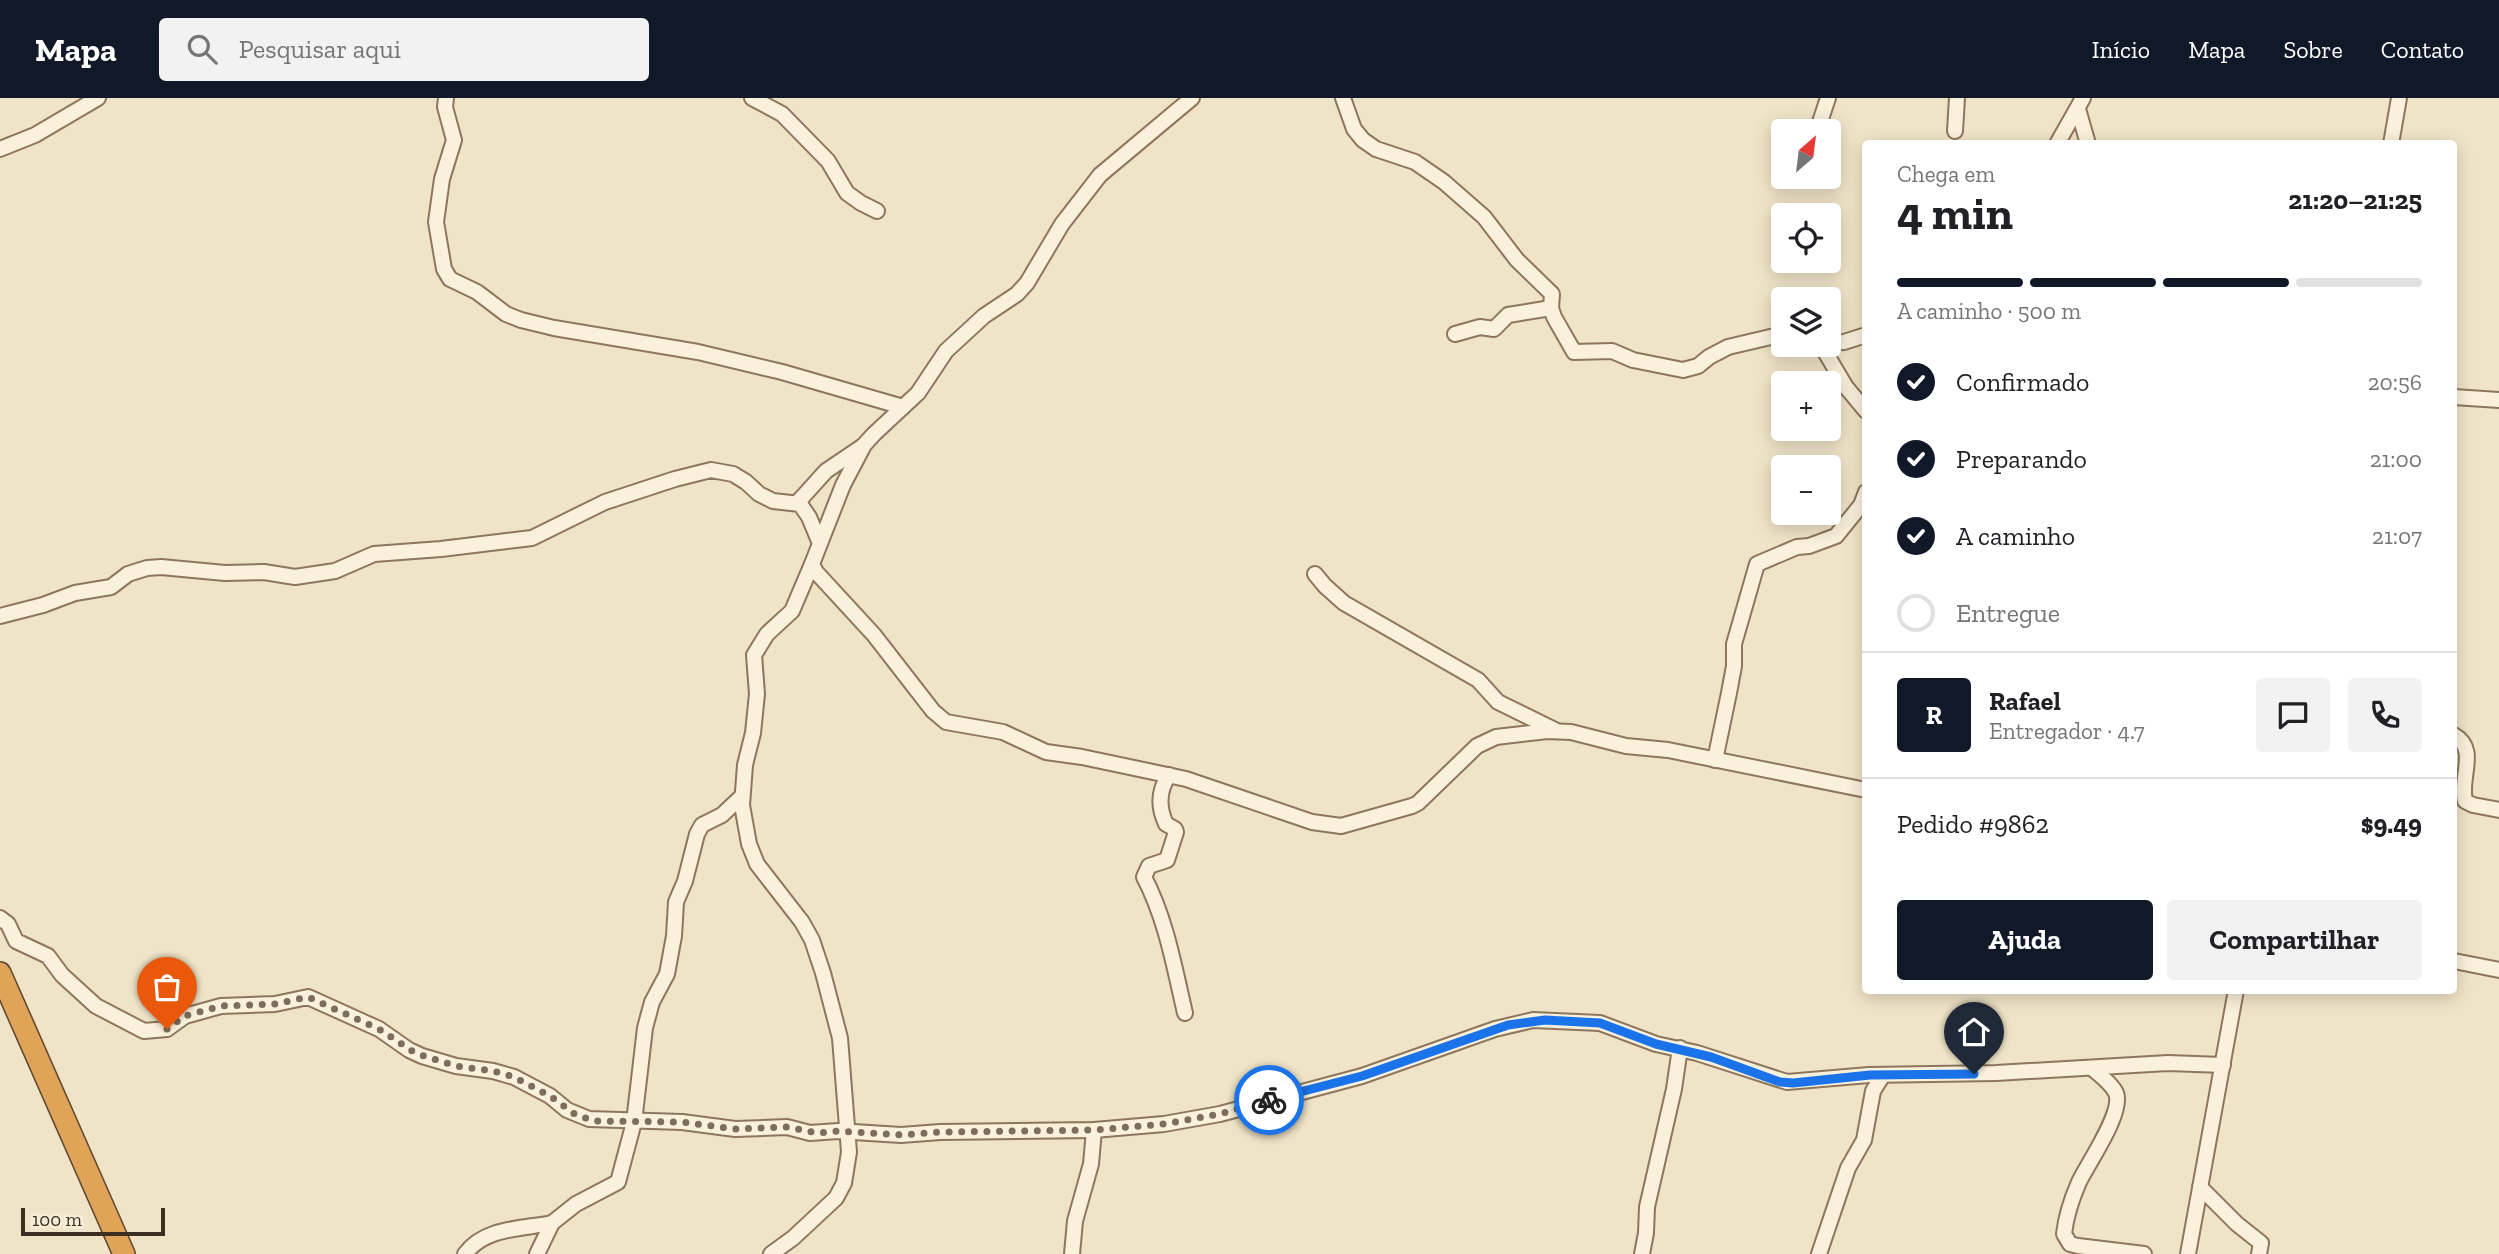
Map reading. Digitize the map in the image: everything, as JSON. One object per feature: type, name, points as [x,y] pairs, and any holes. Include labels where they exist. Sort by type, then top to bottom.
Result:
[{"type":"highway","points":[[0,973],[124,1254]]},
{"type":"street","points":[[0,149],[35,135],[98,98]]},
{"type":"street","points":[[446,98],[444,107],[454,140],[442,179],[436,222],[444,270],[450,279],[477,292],[506,314],[521,320],[698,352],[782,372],[904,407]]},
{"type":"street","points":[[752,98],[782,114],[828,161],[847,193],[877,211]]},
{"type":"street","points":[[798,502],[826,471],[864,445],[904,407],[923,386],[946,351],[984,316],[1017,294],[1062,224],[1100,175],[1192,98]]},
{"type":"street","points":[[1343,98],[1354,129],[1363,139],[1376,149],[1415,162],[1428,170],[1484,217],[1517,260],[1552,294],[1551,308],[1574,352],[1612,351],[1633,360],[1683,370],[1698,366],[1728,347],[1771,337]]},
{"type":"street","points":[[1821,119],[1828,98]]},
{"type":"street","points":[[1955,131],[1957,98]]},
{"type":"street","points":[[2392,140],[2399,98]]},
{"type":"street","points":[[2059,140],[2080,103]]},
{"type":"street","points":[[2080,103],[2087,140]]},
{"type":"street","points":[[1455,334],[1480,327],[1494,329],[1508,315],[1551,308]]},
{"type":"street","points":[[1841,342],[1862,336]]},
{"type":"street","points":[[1828,357],[1846,387],[1862,406]]},
{"type":"street","points":[[2457,397],[2499,400]]},
{"type":"street","points":[[771,1254],[811,1223],[841,1192],[849,1152],[840,1038],[817,956],[802,922],[757,864],[749,844],[741,797],[755,717],[757,686],[754,654],[767,634],[792,611],[819,541],[864,445]]},
{"type":"street","points":[[0,616],[75,593],[111,587],[128,573],[147,568],[225,573],[264,572],[295,578],[335,571],[374,554],[441,550],[532,538],[605,502],[711,470],[733,474],[773,501],[798,502]]},
{"type":"street","points":[[798,502],[809,517],[819,541]]},
{"type":"street","points":[[1715,760],[1731,682],[1734,644],[1757,564],[1797,547],[1809,546],[1836,536],[1862,502]]},
{"type":"street","points":[[812,564],[830,588],[874,635],[933,711],[947,722],[1003,732],[1046,752],[1169,775],[1266,804],[1312,822],[1341,826],[1418,803],[1459,761],[1486,741],[1505,736],[1556,731],[1862,789]]},
{"type":"street","points":[[1315,574],[1343,603],[1478,680],[1498,702],[1556,731]]},
{"type":"street","points":[[2457,737],[2466,749],[2463,791],[2465,801],[2499,810]]},
{"type":"street","points":[[1169,775],[1161,793],[1161,809],[1166,824],[1176,832],[1167,860],[1149,866],[1144,877],[1151,887],[1166,933],[1185,1013]]},
{"type":"street","points":[[537,1254],[552,1223],[576,1204],[618,1182],[634,1122],[645,1028],[652,1002],[667,974],[671,959],[676,902],[685,881],[697,834],[702,825],[722,815],[741,797]]},
{"type":"street","points":[[0,918],[8,924],[16,941],[48,956],[62,975],[92,1003],[144,1031],[160,1032],[185,1016],[221,1006],[275,1004],[308,997],[368,1023],[422,1056],[456,1066],[514,1077],[550,1096],[576,1115],[596,1121],[682,1122],[735,1129],[787,1127],[810,1133],[848,1131],[901,1135],[1094,1130],[1164,1124],[1220,1114],[1362,1076],[1484,1032],[1533,1020],[1600,1023],[1656,1044],[1726,1061],[1780,1082],[1793,1083],[1882,1075],[1951,1075],[2168,1063],[2223,1065]]},
{"type":"street","points":[[2457,962],[2499,970]]},
{"type":"street","points":[[2188,1254],[2235,994]]},
{"type":"street","points":[[1642,1254],[1647,1207],[1674,1089],[1679,1048]]},
{"type":"street","points":[[2093,1069],[2115,1092],[2116,1104],[2113,1119],[2079,1182],[2064,1234],[2070,1244],[2078,1247],[2144,1254]]},
{"type":"street","points":[[1819,1254],[1836,1209],[1842,1184],[1864,1140],[1873,1091],[1882,1075]]},
{"type":"street","points":[[1072,1254],[1075,1220],[1091,1164],[1094,1130]]},
{"type":"street","points":[[2200,1187],[2237,1224],[2257,1239],[2260,1243],[2259,1254]]},
{"type":"street","points":[[464,1254],[491,1234],[552,1223]]},
{"type":"way so far","points":[[167,1029],[185,1016],[221,1006],[275,1004],[304,996],[385,1032],[405,1048],[422,1056],[456,1066],[514,1077],[550,1096],[576,1115],[596,1121],[682,1122],[735,1129],[787,1127],[810,1133],[838,1131],[901,1135],[1094,1130],[1164,1124],[1220,1114],[1269,1100]]},
{"type":"route","points":[[1269,1100],[1362,1076],[1462,1040],[1533,1020],[1586,1021],[1613,1026],[1656,1044],[1726,1061],[1780,1082],[1870,1075],[1974,1074]]}]
